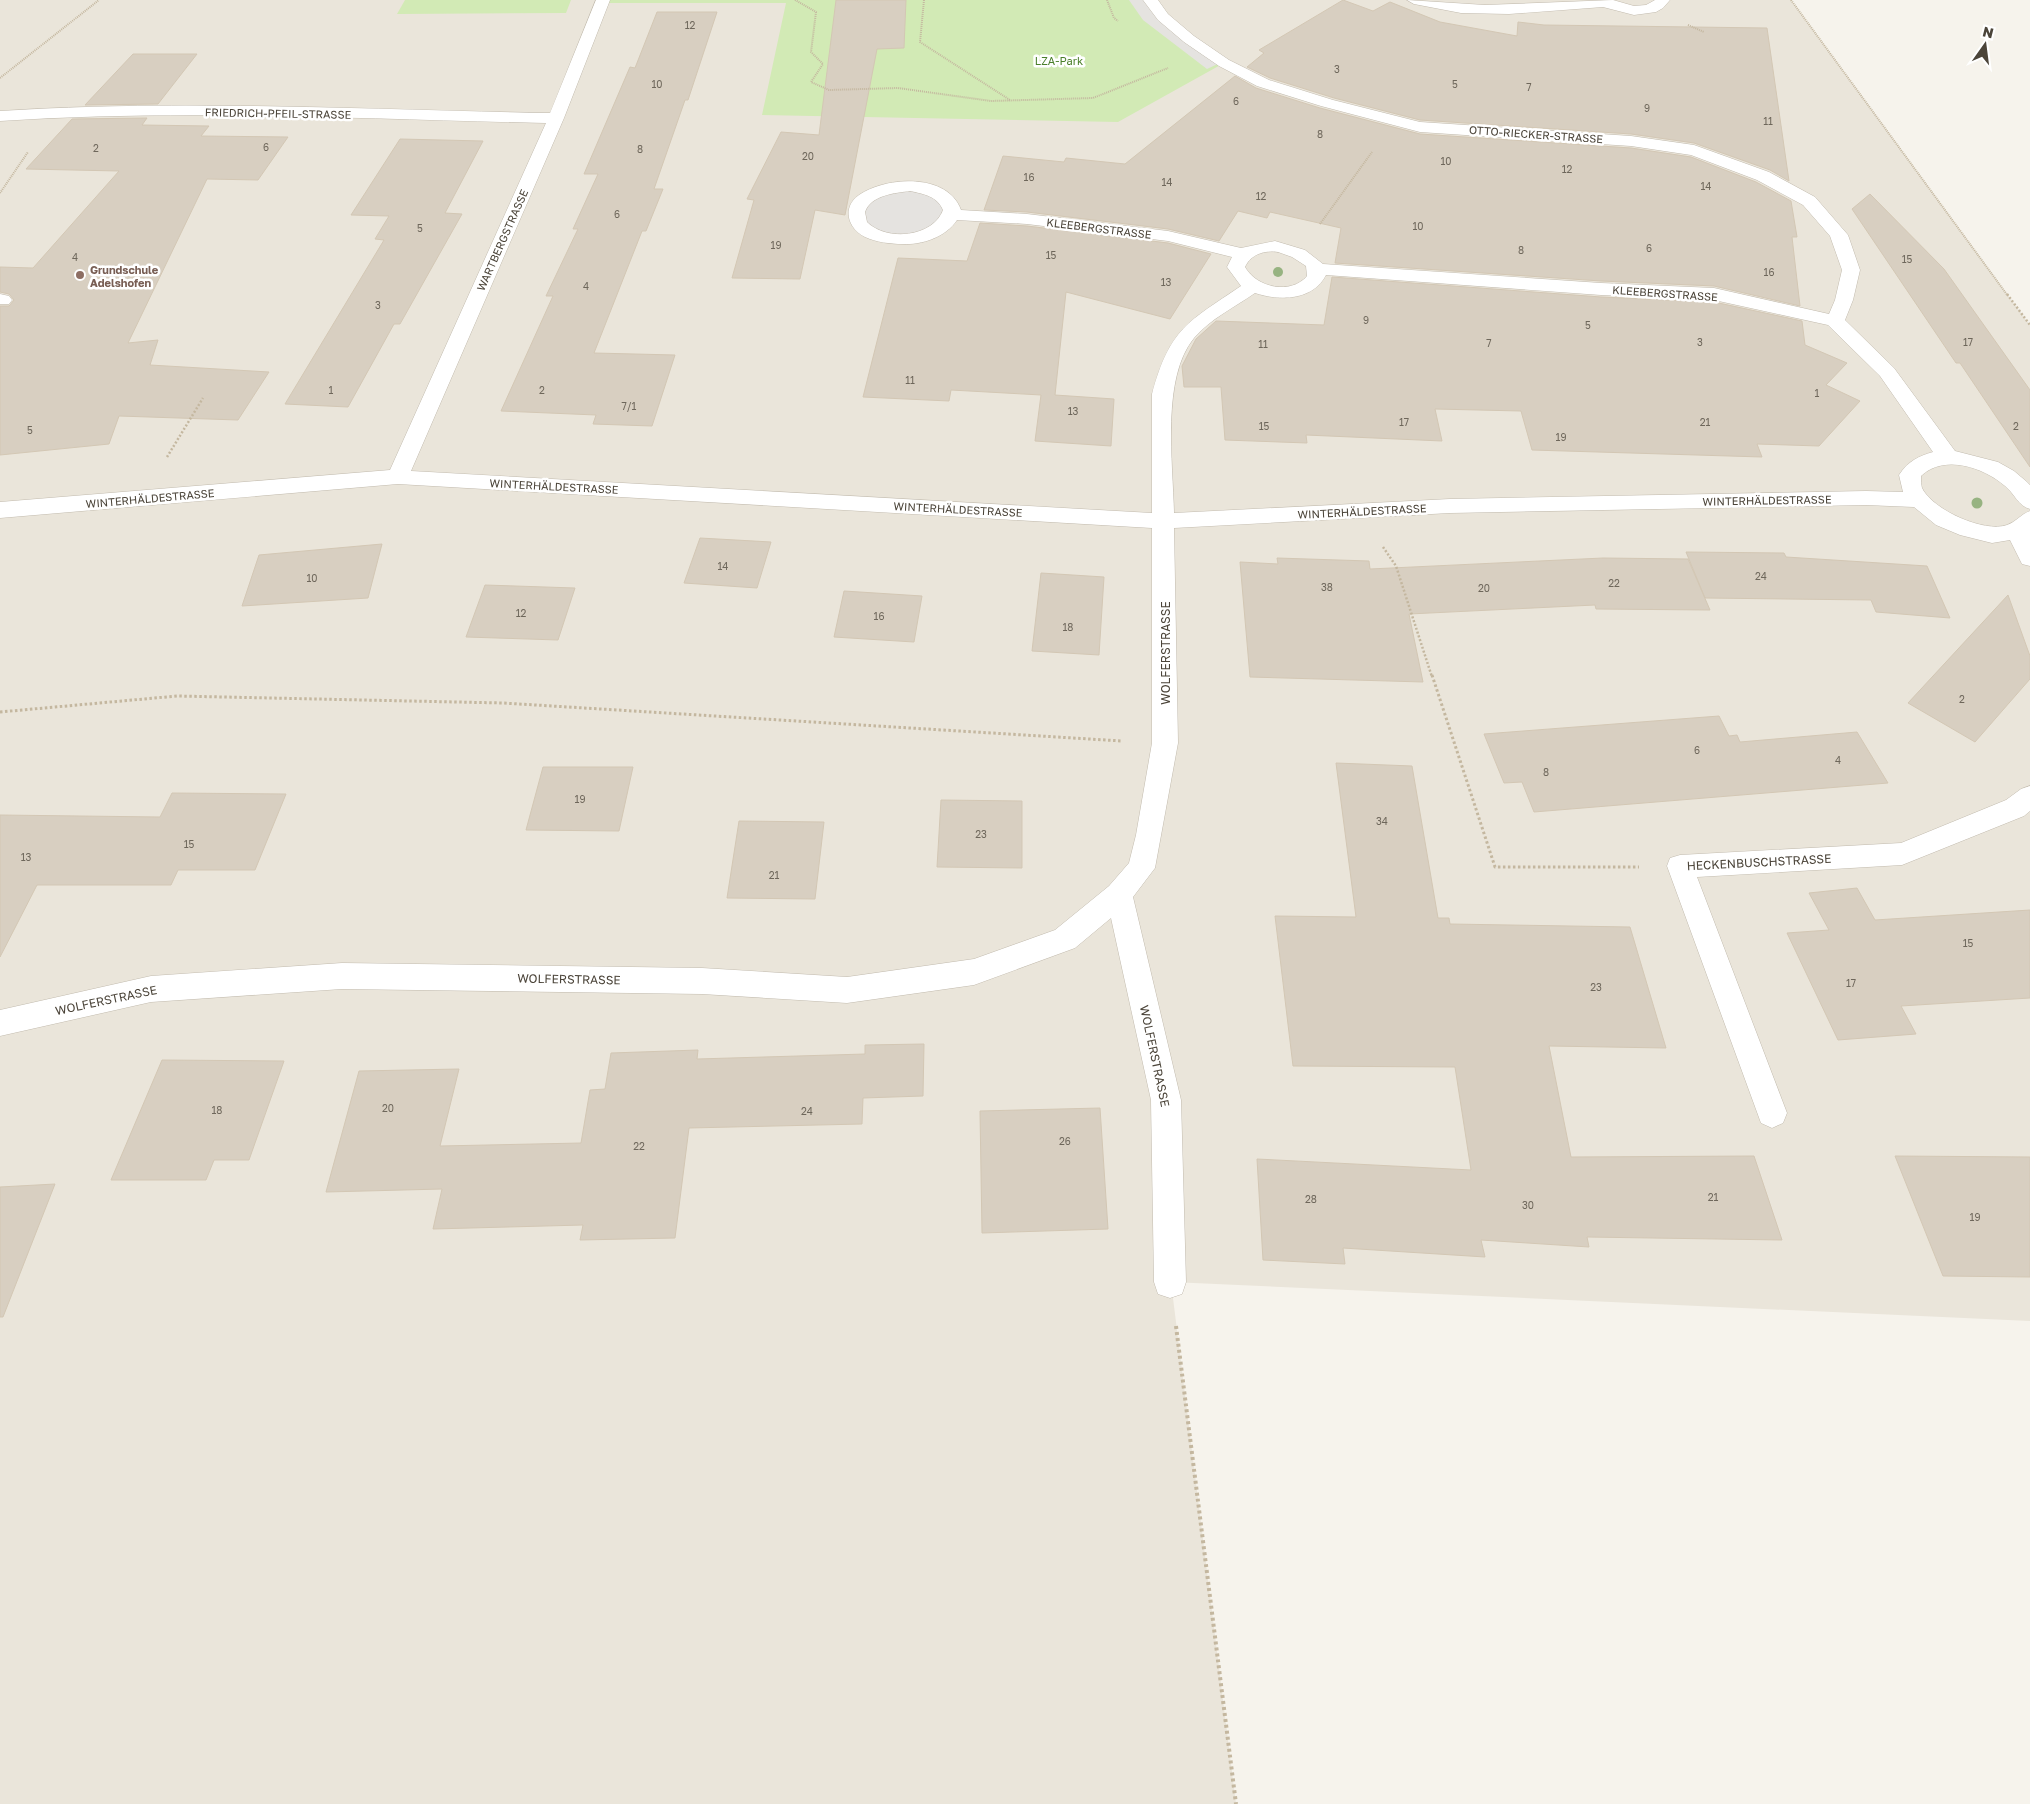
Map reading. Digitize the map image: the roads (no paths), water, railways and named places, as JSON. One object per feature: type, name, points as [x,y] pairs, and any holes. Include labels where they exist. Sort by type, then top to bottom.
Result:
[{"type":"street","name":"WARTBERGSTRASSE","points":[[398,478],[556,118],[604,0]]},
{"type":"street","name":"OTTO-RIECKER-STRASSE","points":[[1150,0],[1163,17],[1208,52],[1263,83],[1394,121],[1425,127],[1631,141],[1694,150],[1763,176],[1809,201],[1839,235],[1851,270],[1844,300],[1834,321]]},
{"type":"street","points":[[1414,0],[1446,7],[1480,9],[1604,1],[1627,9],[1640,10],[1658,6],[1663,0]]},
{"type":"street","name":"FRIEDRICH-PFEIL-STRASSE","points":[[0,116],[60,112],[186,111],[556,118]]},
{"type":"street","points":[[910,186],[925,188],[942,196],[952,206],[952,215],[948,224],[938,231],[924,237],[899,239],[876,235],[864,229],[857,221],[856,212],[861,203],[881,190],[910,186]]},
{"type":"street","name":"KLEEBERGSTRASSE","points":[[952,215],[1027,219],[1168,236],[1243,254],[1252,249],[1275,246],[1299,252],[1313,262],[1316,269],[1601,289],[1714,294],[1834,321]]},
{"type":"street","points":[[1243,254],[1236,267],[1239,274],[1253,286],[1278,292],[1291,291],[1311,283],[1316,269]]},
{"type":"street","points":[[1164,521],[1162,394],[1175,352],[1192,329],[1253,286]]},
{"type":"street","points":[[1834,321],[1887,372],[1948,457]]},
{"type":"street","points":[[2030,502],[2016,483],[2001,472],[1984,464],[1948,457],[1930,459],[1917,465],[1910,474],[1910,486],[1918,500],[1945,521],[1964,529],[2001,534],[2023,524],[2030,558]]},
{"type":"street","name":"WINTERHÄLDESTRASSE","points":[[0,510],[398,478],[1164,521],[1450,506],[1866,498],[1918,500]]},
{"type":"street","name":"WOLFERSTRASSE","points":[[0,1023],[152,989],[342,976],[702,982],[848,990],[974,972],[1065,939],[1119,894],[1141,868],[1149,835],[1165,743],[1164,521]]},
{"type":"street","name":"HECKENBUSCHSTRASSE","points":[[1772,1113],[1680,866],[1902,854],[2015,808],[2030,797]]},
{"type":"street","name":"WOLFERSTRASSE","points":[[1119,894],[1166,1100],[1170,1282]]},
{"type":"place","name":"Grundschule Adelshofen","points":[[80,275]]},
{"type":"park label","name":"LZA-Park","points":[[1059,60]]}]
